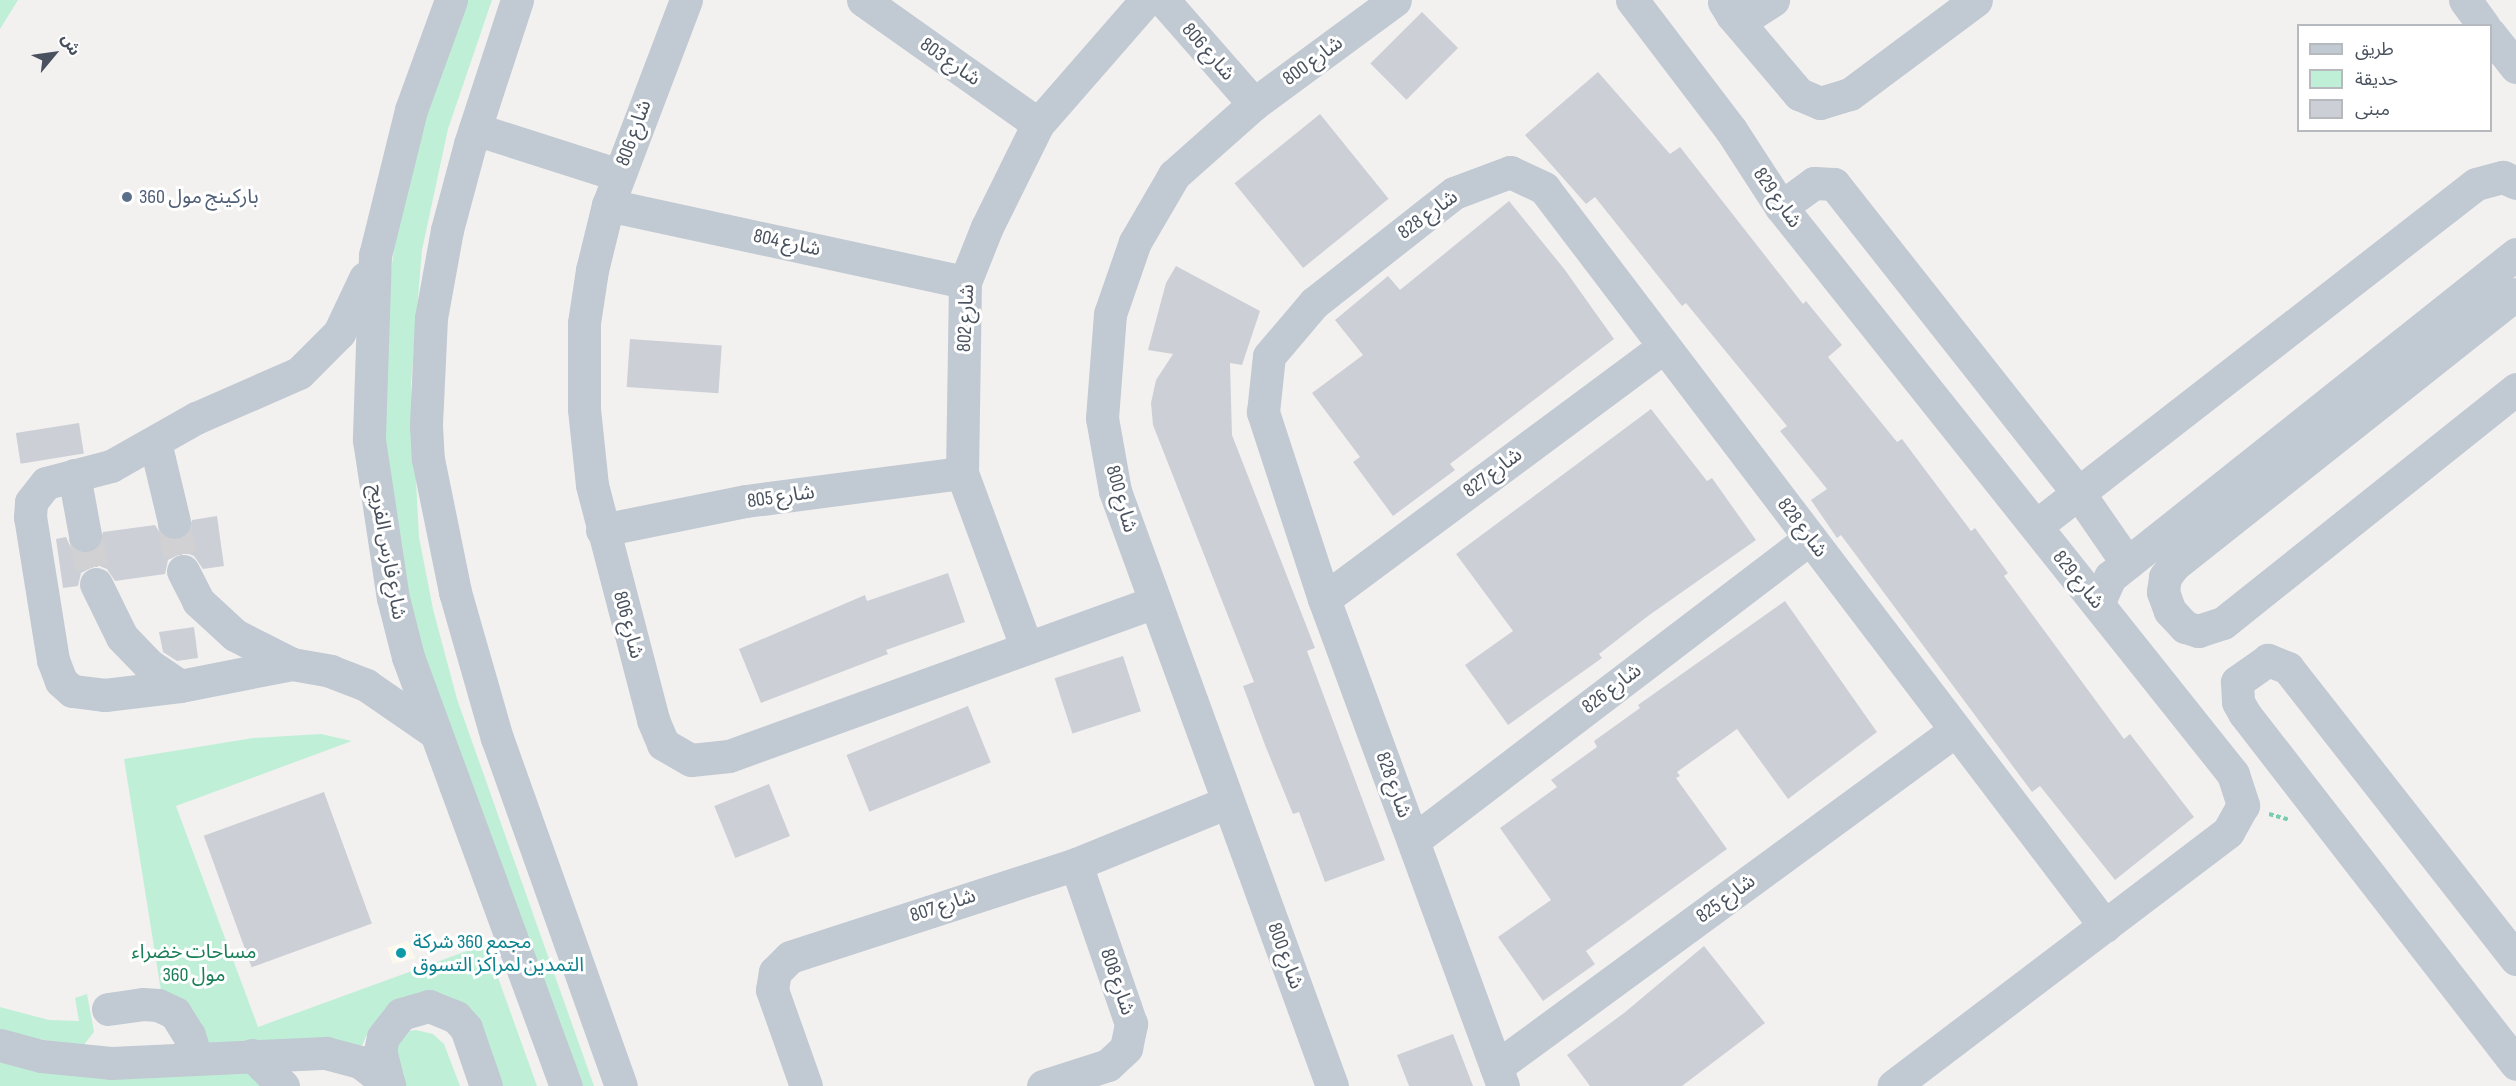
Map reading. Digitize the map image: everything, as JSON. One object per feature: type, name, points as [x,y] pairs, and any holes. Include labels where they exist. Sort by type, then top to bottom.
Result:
[{"type":"street","name":"شارع فارس الفريح","points":[[451,0],[411,110],[375,255],[369,440],[393,598],[433,731],[566,1086]]},
{"type":"street","points":[[517,0],[475,129],[447,230],[431,318],[426,425],[432,488],[455,592],[497,738],[621,1086]]},
{"type":"street","name":"شارع 806","points":[[686,0],[614,190],[584,323],[586,436],[602,530],[653,720],[663,744],[691,760],[729,756],[1026,645],[1154,602]]},
{"type":"street","name":"شارع 803","points":[[863,0],[1038,124]]},
{"type":"street","name":"شارع 802","points":[[1026,645],[962,473],[965,282],[987,227],[1038,124],[1146,0]]},
{"type":"street","name":"شارع 806","points":[[1163,0],[1254,104]]},
{"type":"street","name":"شارع 800","points":[[1332,1086],[1115,491],[1102,418],[1110,315],[1135,242],[1174,175],[1254,104],[1395,0]]},
{"type":"street","name":"شارع 829","points":[[1632,0],[1731,130],[1781,207],[2234,774],[2242,805],[2228,832],[1893,1086]]},
{"type":"street","points":[[1727,8],[1753,13],[1773,0]]},
{"type":"street","points":[[1727,8],[1799,94],[1820,103],[1850,94],[1976,0]]},
{"type":"street","points":[[2465,0],[2483,24]]},
{"type":"street","points":[[2492,37],[2516,67]]},
{"type":"street","name":"شارع 804","points":[[475,129],[614,190],[965,282]]},
{"type":"street","name":"شارع 828","points":[[1500,1077],[1324,599],[1263,412],[1269,356],[1314,303],[1454,193],[1510,172],[1545,188],[1663,347],[2105,926]]},
{"type":"street","points":[[2036,526],[2080,495],[2476,184],[2502,177],[2516,183]]},
{"type":"street","points":[[1781,207],[1814,183],[1834,184],[2080,495],[2127,563]]},
{"type":"street","points":[[2098,604],[2110,577],[2516,254]]},
{"type":"street","points":[[292,663],[180,686],[87,696],[72,691],[62,681],[53,660],[30,517],[31,502],[46,483],[111,466],[206,413],[279,384],[314,361],[349,318],[375,255]]},
{"type":"street","points":[[2516,294],[2174,565],[2165,577],[2163,592],[2170,610],[2186,627],[2199,631],[2223,622],[2516,388]]},
{"type":"street","name":"شارع 827","points":[[1324,599],[1663,347]]},
{"type":"street","points":[[155,442],[174,522]]},
{"type":"street","name":"شارع 805","points":[[602,530],[746,501],[962,473]]},
{"type":"street","points":[[74,475],[85,535]]},
{"type":"street","name":"شارع 826","points":[[1414,840],[1810,538]]},
{"type":"street","points":[[183,571],[198,601],[223,626],[252,646],[292,663],[330,671],[366,685],[433,731]]},
{"type":"street","points":[[96,584],[122,637],[149,665],[180,686]]},
{"type":"street","points":[[2516,959],[2288,668],[2268,660],[2237,682],[2238,702],[2244,713],[2516,1064]]},
{"type":"street","name":"شارع 825","points":[[1500,1077],[1956,730]]},
{"type":"street","name":"شارع 807","points":[[806,1086],[772,990],[776,972],[790,957],[1076,864],[1228,802]]},
{"type":"street","name":"شارع 808","points":[[1043,1086],[1108,1065],[1126,1048],[1131,1024],[1076,864]]},
{"type":"street","points":[[108,1009],[158,1005],[175,1013],[189,1035],[196,1058]]},
{"type":"street","points":[[389,1086],[380,1051],[383,1037],[401,1014],[429,1006],[456,1017],[466,1028],[486,1086]]},
{"type":"street","points":[[0,1045],[77,1062],[326,1053],[360,1062],[389,1086]]},
{"type":"street","points":[[252,1055],[283,1086]]},
{"type":"shaded area","name":"مجمع 360 شركة التمدين لمراكز التسوق","points":[[408,941],[415,958],[393,964],[387,948]]},
{"type":"green space","points":[[0,0],[18,0],[0,29]]},
{"type":"green space","points":[[461,0],[492,0],[448,129],[422,250],[411,384],[419,537],[433,609],[457,699],[594,1086],[565,1086],[420,672],[384,442],[390,282],[397,222],[404,185]]},
{"type":"green space","name":"مساحات خضراء 360 مول","points":[[321,734],[352,741],[176,806],[258,1027],[486,944],[537,1086],[490,1086],[462,1021],[371,1026],[359,1052],[207,1054],[161,991],[124,759],[253,738]]},
{"type":"green space","name":"مساحات خضراء 360 مول","points":[[87,994],[94,1032],[83,1046],[0,1033],[0,1007],[49,1020],[79,1021],[75,998]]},
{"type":"green space","points":[[416,1030],[433,1034],[444,1044],[460,1086],[393,1086],[387,1056],[407,1031]]},
{"type":"green space","points":[[0,1051],[255,1066],[260,1086],[0,1086]]},
{"type":"building","points":[[1422,12],[1458,48],[1406,100],[1370,64]]},
{"type":"building","points":[[1598,72],[1670,154],[1680,147],[1803,304],[1806,301],[1842,345],[1828,357],[1897,442],[1902,439],[1971,531],[1975,528],[2008,573],[2004,576],[2124,739],[2130,734],[2194,817],[2115,880],[2040,786],[2032,792],[1841,535],[1837,538],[1811,500],[1827,489],[1780,431],[1787,426],[1686,303],[1682,306],[1595,197],[1586,204],[1525,135]]},
{"type":"building","points":[[1320,114],[1389,199],[1303,268],[1235,183]]},
{"type":"building","points":[[1509,201],[1565,270],[1614,339],[1450,464],[1455,470],[1393,516],[1353,462],[1360,457],[1312,393],[1363,355],[1335,320],[1388,276],[1400,290]]},
{"type":"building","points":[[1176,266],[1260,311],[1242,365],[1230,363],[1232,435],[1315,648],[1307,651],[1385,860],[1325,882],[1299,812],[1293,814],[1265,745],[1243,686],[1254,682],[1153,425],[1151,403],[1156,380],[1173,354],[1148,350],[1166,283]]},
{"type":"building","points":[[630,339],[722,345],[718,393],[627,387]]},
{"type":"building","points":[[1651,409],[1707,481],[1712,478],[1756,540],[1648,616],[1599,654],[1602,658],[1508,725],[1465,665],[1513,631],[1456,554]]},
{"type":"building","points":[[79,423],[84,454],[21,464],[16,433]]},
{"type":"building","points":[[217,516],[224,566],[203,569],[194,556],[184,552],[168,560],[165,574],[115,581],[107,569],[97,565],[81,573],[78,586],[63,588],[56,539],[66,537],[71,548],[88,553],[98,549],[103,532],[155,525],[161,535],[178,540],[187,535],[192,520]]},
{"type":"building","points":[[948,573],[965,622],[886,650],[888,654],[761,703],[739,649],[865,595],[867,601]]},
{"type":"building","points":[[1785,601],[1877,732],[1788,799],[1737,729],[1677,772],[1680,776],[1676,778],[1727,849],[1586,951],[1595,964],[1543,1001],[1498,937],[1551,900],[1500,828],[1557,787],[1551,780],[1597,747],[1594,741],[1640,708],[1638,705]]},
{"type":"building","points":[[194,627],[198,658],[177,661],[163,652],[159,632]]},
{"type":"building","points":[[1123,656],[1141,711],[1072,733],[1055,678]]},
{"type":"building","points":[[968,706],[991,763],[869,812],[847,755]]},
{"type":"building","points":[[769,784],[790,836],[735,858],[714,806]]},
{"type":"building","points":[[324,792],[372,924],[252,967],[204,836]]},
{"type":"building","points":[[1704,946],[1765,1023],[1682,1086],[1590,1086],[1567,1055],[1624,1013]]},
{"type":"building","points":[[1453,1034],[1473,1086],[1409,1086],[1397,1055]]},
{"type":"tunnel","points":[[174,522],[183,571]]},
{"type":"tunnel","points":[[85,535],[96,584]]},
{"type":"place","name":"باركينج مول 360","points":[[127,197]]},
{"type":"place","name":"مجمع 360 شركة التمدين لمراكز التسوق","points":[[401,953]]}]
